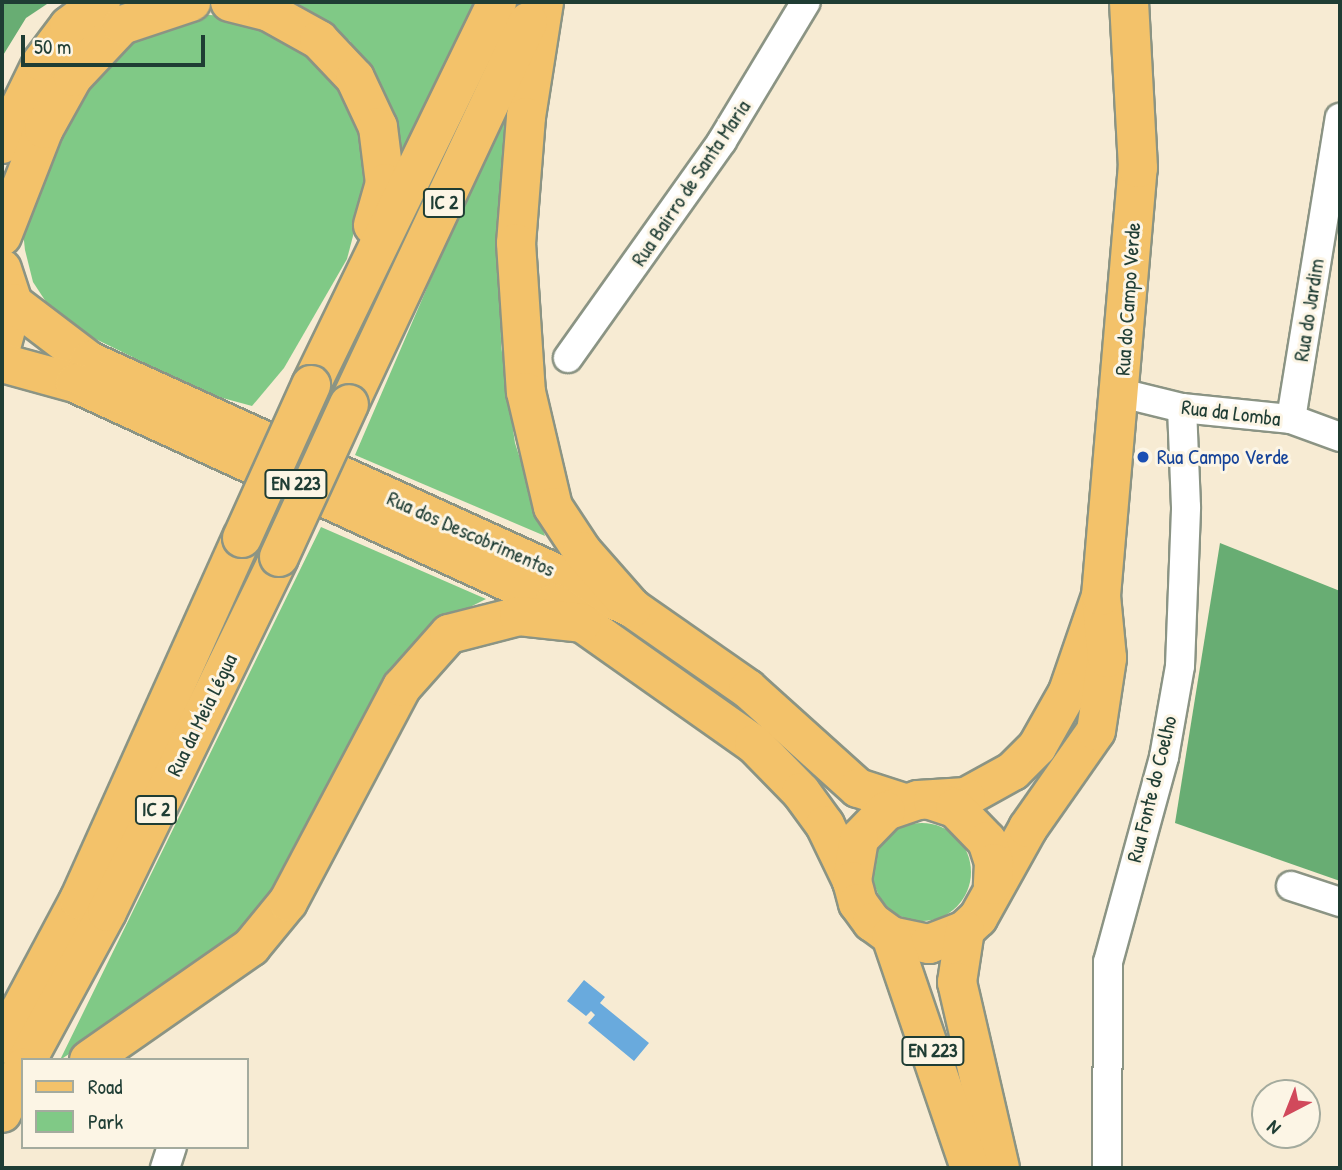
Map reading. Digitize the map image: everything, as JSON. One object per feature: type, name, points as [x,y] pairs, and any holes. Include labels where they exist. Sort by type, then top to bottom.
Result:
[{"type":"main road","points":[[2,144],[42,62],[69,26],[100,2]]},
{"type":"main road","points":[[2,236],[44,130],[73,77],[122,25],[191,2]]},
{"type":"main road","points":[[230,2],[267,11],[319,40],[355,78],[378,127],[385,183],[352,301]]},
{"type":"main road","name":"IC 2","points":[[352,301],[497,2]]},
{"type":"main road","name":"Rua da Meia Légua","points":[[28,1058],[107,912],[279,556],[538,2]]},
{"type":"main road","points":[[544,2],[526,117],[516,243],[526,392],[553,507],[582,551],[632,608]]},
{"type":"main road","name":"Rua do Campo Verde","points":[[891,936],[929,944],[965,930],[988,902],[993,885],[1096,731],[1107,658],[1101,596],[1121,393],[1138,168],[1129,2]]},
{"type":"main road","points":[[2,344],[7,286]]},
{"type":"main road","name":"Rua dos Descobrimentos","points":[[7,286],[89,360],[632,608],[748,689],[858,788],[918,802]]},
{"type":"main road","name":"Rua da Meia Légua","points":[[2,1044],[79,900],[311,385],[352,301]]},
{"type":"main road","name":"Rua dos Descobrimentos","points":[[2,363],[75,383],[554,603],[754,744],[809,803],[852,881]]},
{"type":"main road","name":"Rua do Campo Verde","points":[[852,881],[859,839],[871,823],[918,802],[966,797],[1013,771],[1037,747],[1068,692],[1101,596]]},
{"type":"main road","points":[[92,1058],[251,947],[288,902],[402,687],[449,635],[519,616],[582,624]]},
{"type":"main road","name":"EN 223","points":[[918,802],[955,808],[987,841],[994,863],[993,885]]},
{"type":"main road","name":"EN 223","points":[[852,881],[858,903],[872,922],[891,936],[970,1168]]},
{"type":"main road","name":"EN 223","points":[[965,930],[957,982],[1000,1168]]},
{"type":"main road","points":[[2,1113],[21,1072]]},
{"type":"main road","points":[[2,1131],[21,1112]]},
{"type":"street","name":"Rua Bairro de Santa Maria","points":[[568,358],[722,141],[806,2]]},
{"type":"street","name":"Rua do Jardim","points":[[1291,419],[1340,118]]},
{"type":"street","name":"Rua da Lomba","points":[[1121,393],[1182,408],[1291,419],[1340,437]]},
{"type":"street","name":"Rua Fonte do Coelho","points":[[1107,1168],[1108,962],[1164,757],[1180,666],[1186,508],[1182,408]]},
{"type":"street","points":[[1291,886],[1340,902]]},
{"type":"street","points":[[165,1168],[171,1149]]},
{"type":"green space","points":[[2,2],[50,2],[26,18],[2,57]]},
{"type":"green space","points":[[288,2],[478,2],[400,174],[389,115],[350,41],[300,5]]},
{"type":"green space","points":[[177,14],[240,16],[268,24],[342,80],[371,167],[347,259],[284,368],[252,406],[208,394],[69,326],[52,311],[33,282],[25,250],[22,223],[29,194],[99,61]]},
{"type":"green space","points":[[511,93],[500,184],[501,345],[515,443],[545,536],[355,455]]},
{"type":"green space","points":[[321,527],[486,599],[454,615],[280,885],[229,948],[61,1058]]},
{"type":"green space","points":[[1220,543],[1340,591],[1340,881],[1175,823]]},
{"type":"green space","points":[[922,823],[941,827],[957,837],[967,853],[971,872],[967,891],[957,907],[941,917],[922,921],[903,917],[887,907],[877,891],[873,872],[877,853],[887,837],[903,827]]},
{"type":"water","points":[[584,980],[605,997],[600,1003],[649,1043],[634,1061],[588,1023],[595,1015],[591,1011],[586,1016],[567,1001]]},
{"type":"place","name":"Rua Campo Verde","points":[[1143,457]]}]
